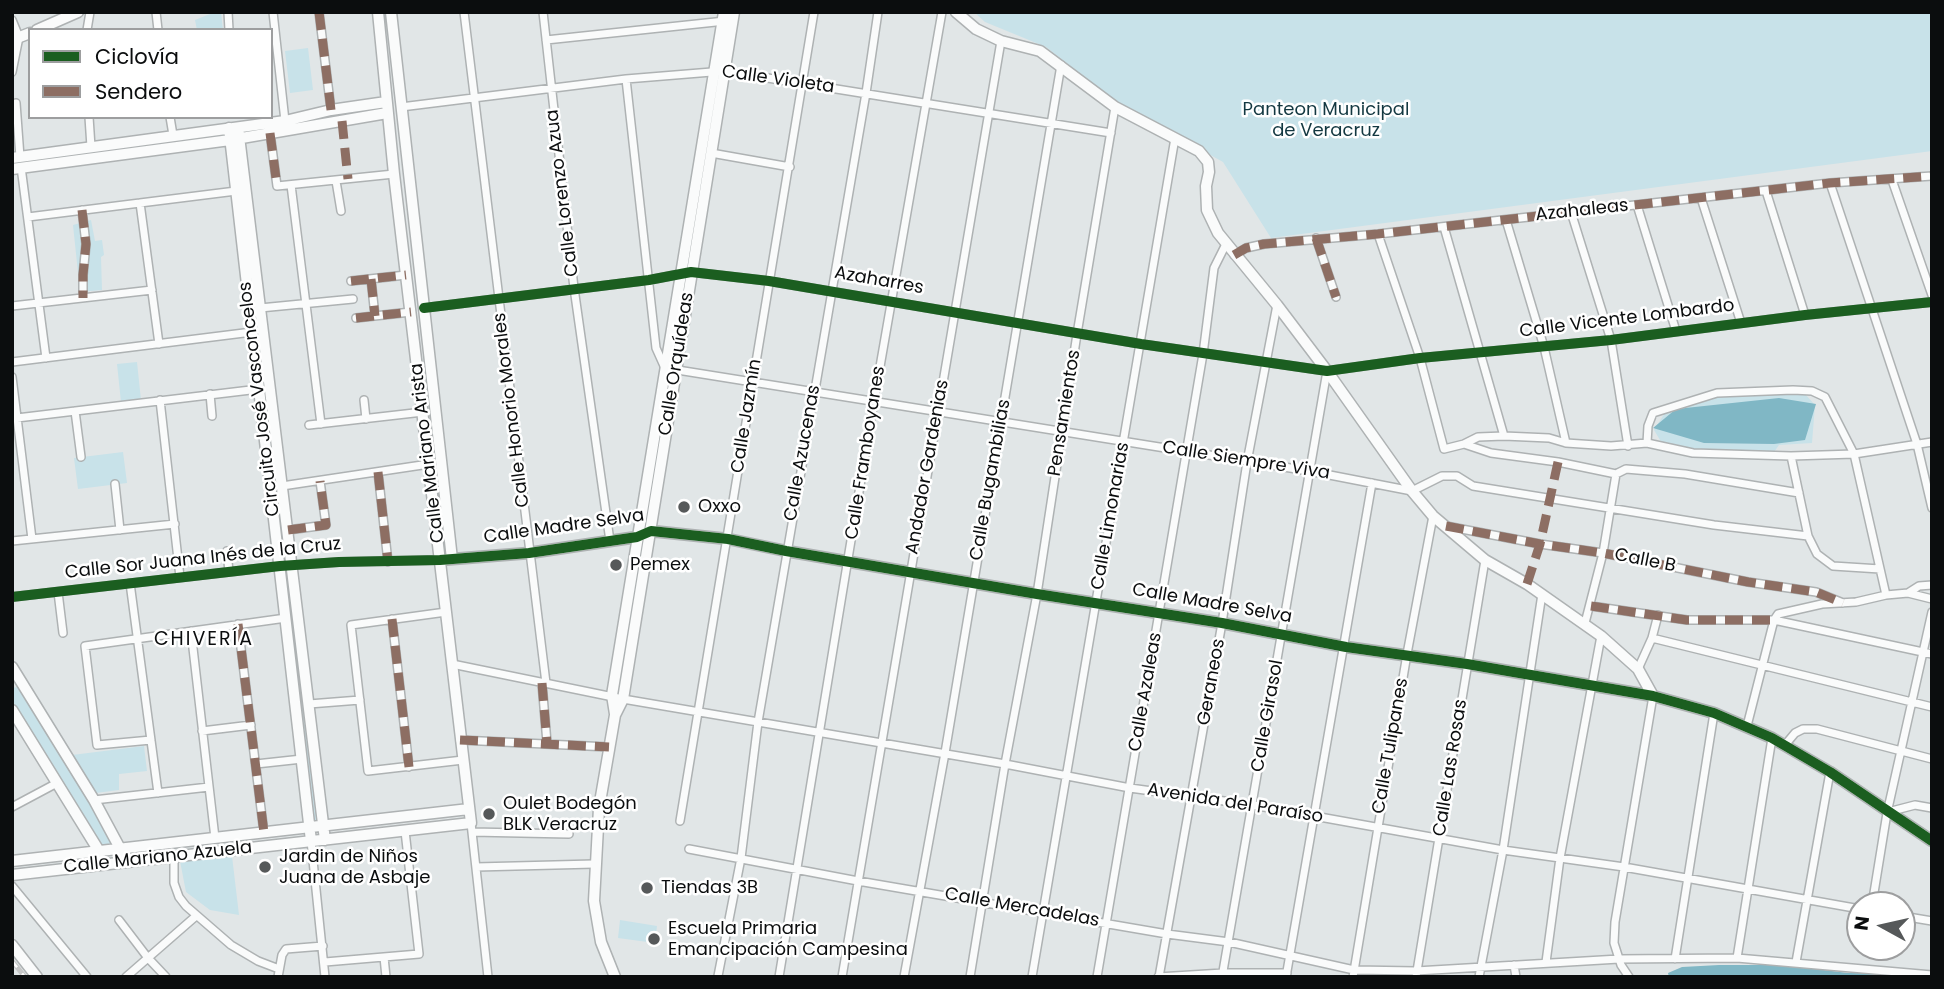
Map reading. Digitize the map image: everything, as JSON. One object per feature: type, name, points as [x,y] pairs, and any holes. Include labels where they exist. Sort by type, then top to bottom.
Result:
[{"type":"street","points":[[42,28],[78,12]]},
{"type":"street","points":[[273,12],[285,121]]},
{"type":"street","points":[[319,12],[331,110]]},
{"type":"street","name":"Calle Mariano Arista","points":[[378,12],[387,113],[429,464],[446,559]]},
{"type":"street","name":"Calle Mariano Arista","points":[[391,12],[424,309],[446,559],[446,612],[488,977]]},
{"type":"street","name":"Calle Honorio Morales","points":[[464,12],[530,552],[544,683],[547,743]]},
{"type":"street","name":"Calle Lorenzo Azua","points":[[543,12],[574,288],[610,541]]},
{"type":"street","name":"Calle Jazmín","points":[[680,821],[814,12]]},
{"type":"street","name":"Calle Azucenas","points":[[718,977],[741,858],[758,722],[878,12]]},
{"type":"street","name":"Calle Framboyanes","points":[[779,977],[874,401],[942,12]]},
{"type":"street","points":[[956,12],[976,29],[1001,41],[1040,51],[1115,107],[1199,151],[1208,162],[1207,210],[1226,244],[1277,305],[1433,516],[1485,560],[1585,623],[1637,669],[1653,696],[1615,922],[1614,943],[1629,977]]},
{"type":"street","points":[[546,40],[728,17]]},
{"type":"street","name":"Calle Orquídeas","points":[[615,715],[612,695],[637,537],[670,369],[728,17]]},
{"type":"street","points":[[12,20],[16,39],[12,72]]},
{"type":"street","name":"Andador Gardenias","points":[[842,977],[1001,41]]},
{"type":"street","name":"Calle Bugambilias","points":[[904,977],[945,753],[1061,65]]},
{"type":"street","name":"Calle Violeta","points":[[401,107],[474,96],[720,71],[803,82],[1111,133]]},
{"type":"street","name":"Calle Orquídeas","points":[[686,274],[711,153],[720,71]]},
{"type":"street","points":[[625,79],[656,348],[670,369]]},
{"type":"street","points":[[17,163],[235,130],[331,110],[386,102]]},
{"type":"street","points":[[16,103],[17,163],[28,217],[46,358]]},
{"type":"street","name":"Pensamientos","points":[[1005,764],[1037,594],[1115,107]]},
{"type":"street","points":[[17,163],[92,147],[173,135],[235,130],[270,133],[387,113]]},
{"type":"street","points":[[89,119],[92,147]]},
{"type":"street","points":[[170,119],[173,135]]},
{"type":"street","name":"Circuito José Vasconcelos","points":[[235,130],[236,191],[312,841],[325,977]]},
{"type":"street","name":"Circuito José Vasconcelos","points":[[235,130],[260,308],[325,840]]},
{"type":"street","points":[[270,133],[277,186],[394,174]]},
{"type":"street","name":"Calle Limonarias","points":[[1032,977],[1175,138]]},
{"type":"street","points":[[711,153],[790,167]]},
{"type":"street","name":"Azahaleas","points":[[1234,255],[1264,243],[1378,234],[1830,183],[1932,176]]},
{"type":"street","points":[[1892,180],[1932,295]]},
{"type":"street","points":[[336,181],[341,211]]},
{"type":"street","points":[[1830,183],[1917,444],[1932,508]]},
{"type":"street","points":[[291,185],[320,424]]},
{"type":"street","points":[[28,217],[236,191]]},
{"type":"street","points":[[1766,191],[1805,315]]},
{"type":"street","points":[[1701,198],[1741,323]]},
{"type":"street","points":[[140,203],[159,344]]},
{"type":"street","points":[[1637,205],[1676,331]]},
{"type":"street","points":[[82,210],[86,244],[83,298]]},
{"type":"street","points":[[1571,212],[1611,340],[1628,446]]},
{"type":"street","points":[[1506,220],[1544,347],[1566,443]]},
{"type":"street","points":[[1444,227],[1504,436]]},
{"type":"street","points":[[1378,234],[1420,358],[1444,449],[1478,437],[1504,436],[1549,438],[1566,443],[1628,446],[1647,443],[1693,453],[1791,456],[1854,454],[1932,442]]},
{"type":"street","points":[[1316,238],[1336,297]]},
{"type":"street","name":"Calle Azaleas","points":[[1097,977],[1203,354],[1214,268],[1226,244]]},
{"type":"street","name":"Azaharres","points":[[424,309],[686,274],[769,281],[831,290],[1077,334],[1327,371]]},
{"type":"street","points":[[351,281],[406,275]]},
{"type":"street","points":[[371,279],[375,316]]},
{"type":"street","points":[[12,306],[152,290]]},
{"type":"street","points":[[260,308],[354,299]]},
{"type":"street","name":"Calle Vicente Lombardo","points":[[1327,371],[1420,358],[1611,340],[1932,302]]},
{"type":"street","name":"Geraneos","points":[[1158,977],[1192,797],[1247,462],[1277,305]]},
{"type":"street","points":[[356,318],[411,312]]},
{"type":"street","points":[[12,362],[253,332]]},
{"type":"street","name":"Calle Orquídeas","points":[[615,977],[601,942],[597,921],[594,864],[599,808],[615,715],[623,699],[651,531],[670,369]]},
{"type":"street","name":"Calle Siempre Viva","points":[[670,369],[1309,471],[1412,491]]},
{"type":"street","name":"Calle Girasol","points":[[1222,975],[1327,371]]},
{"type":"street","points":[[12,377],[32,539]]},
{"type":"street","points":[[17,418],[259,388]]},
{"type":"street","points":[[1647,443],[1648,426],[1653,413],[1717,393],[1802,390],[1825,397],[1854,454],[1886,595]]},
{"type":"street","points":[[209,394],[212,416]]},
{"type":"street","points":[[160,400],[180,578]]},
{"type":"street","points":[[364,400],[366,419]]},
{"type":"street","points":[[75,411],[81,457]]},
{"type":"street","points":[[309,425],[423,412]]},
{"type":"street","points":[[1464,444],[1491,453],[1558,462],[1616,474],[1626,469],[1685,474],[1799,493]]},
{"type":"street","points":[[1791,456],[1808,536],[1817,554],[1833,566],[1881,569]]},
{"type":"street","points":[[282,486],[429,464]]},
{"type":"street","points":[[378,472],[388,562]]},
{"type":"street","points":[[1585,623],[1603,552],[1616,474]]},
{"type":"street","points":[[1412,491],[1442,476],[1457,476],[1473,486],[1778,534],[1808,536]]},
{"type":"street","points":[[288,530],[326,525],[320,481]]},
{"type":"street","points":[[1158,977],[1286,975],[1373,483]]},
{"type":"street","points":[[115,484],[120,530]]},
{"type":"street","points":[[647,484],[658,486]]},
{"type":"street","name":"Calle Tulipanes","points":[[1353,973],[1433,516]]},
{"type":"street","points":[[12,541],[174,524]]},
{"type":"street","name":"Calle B","points":[[1446,526],[1540,544],[1603,552],[1816,593],[1843,603]]},
{"type":"street","name":"Calle Madre Selva","points":[[446,559],[530,552],[637,537],[651,531],[728,539],[1037,594],[1222,622],[1346,647],[1407,654],[1653,696],[1714,713],[1772,738],[1830,772],[1932,841]]},
{"type":"street","points":[[227,551],[229,572]]},
{"type":"street","name":"Calle Sor Juana Inés de la Cruz","points":[[12,597],[280,566],[446,559]]},
{"type":"street","name":"Calle Las Rosas","points":[[1416,974],[1485,560]]},
{"type":"street","points":[[130,583],[158,793]]},
{"type":"street","points":[[1909,593],[1919,586],[1932,585]]},
{"type":"street","points":[[58,592],[63,633]]},
{"type":"street","points":[[1747,726],[1774,620],[1778,614],[1886,595],[1909,593],[1932,599]]},
{"type":"street","points":[[1479,977],[1503,850],[1542,594]]},
{"type":"street","points":[[1591,606],[1697,620],[1774,620],[1932,654]]},
{"type":"street","points":[[446,612],[351,625],[368,771],[463,760]]},
{"type":"street","points":[[1874,891],[1887,813],[1932,612]]},
{"type":"street","points":[[1637,669],[1652,638],[1658,615]]},
{"type":"street","points":[[151,740],[97,745],[85,646],[286,618]]},
{"type":"street","points":[[392,619],[409,767]]},
{"type":"street","points":[[238,624],[264,833]]},
{"type":"street","points":[[191,631],[215,838]]},
{"type":"street","points":[[1546,962],[1560,858],[1601,636]]},
{"type":"street","points":[[1652,638],[1932,707]]},
{"type":"street","name":"Avenida del Paraíso","points":[[452,664],[623,699],[945,753],[1066,777],[1253,805],[1503,850],[1624,867],[1846,907]]},
{"type":"street","points":[[12,667],[16,680],[122,848],[125,861]]},
{"type":"street","points":[[309,705],[360,701]]},
{"type":"street","points":[[12,710],[99,851],[102,863]]},
{"type":"street","points":[[1675,959],[1714,713]]},
{"type":"street","points":[[202,732],[251,725]]},
{"type":"street","points":[[1785,745],[1795,733],[1803,729],[1817,729],[1932,759]]},
{"type":"street","points":[[1737,958],[1772,738]]},
{"type":"street","points":[[460,740],[609,747]]},
{"type":"street","points":[[256,764],[302,759]]},
{"type":"street","points":[[970,977],[1005,764]]},
{"type":"street","points":[[1796,962],[1830,772]]},
{"type":"street","points":[[12,807],[57,783]]},
{"type":"street","points":[[94,800],[209,787]]},
{"type":"street","points":[[1887,813],[1915,805],[1932,808]]},
{"type":"street","name":"Calle Mariano Azuela","points":[[12,861],[469,809]]},
{"type":"street","points":[[472,828],[569,834]]},
{"type":"street","name":"Calle Mariano Azuela","points":[[12,875],[405,831],[472,828]]},
{"type":"street","points":[[325,962],[419,954],[405,831]]},
{"type":"street","name":"Calle Mercadelas","points":[[689,849],[858,881],[1167,934],[1229,942],[1289,954],[1353,973],[1416,974],[1546,962],[1619,959],[1737,958],[1932,975]]},
{"type":"street","points":[[174,856],[174,883],[179,897],[196,916],[231,945],[279,973],[286,949],[323,946]]},
{"type":"street","points":[[476,867],[594,864]]},
{"type":"street","points":[[12,886],[87,977]]},
{"type":"street","points":[[126,977],[196,916]]},
{"type":"street","points":[[119,919],[166,977]]},
{"type":"street","points":[[12,945],[37,977]]},
{"type":"street","points":[[384,957],[386,977]]},
{"type":"street","points":[[1514,965],[1516,977]]},
{"type":"green space","points":[[221,12],[223,28],[197,28],[195,20]]},
{"type":"green space","name":"Panteon Municipal de Veracruz","points":[[974,12],[1932,12],[1932,151],[1271,238],[1223,162],[1120,105],[1046,47],[985,22]]},
{"type":"green space","points":[[308,48],[313,90],[290,93],[285,51]]},
{"type":"green space","points":[[232,144],[237,144],[288,557],[283,558]]},
{"type":"green space","points":[[91,220],[95,241],[102,240],[102,290],[80,292],[73,225]]},
{"type":"green space","points":[[137,362],[141,400],[121,402],[117,364]]},
{"type":"green space","points":[[1795,391],[1805,394],[1815,405],[1812,443],[1779,445],[1772,455],[1666,450],[1654,430],[1668,408],[1690,398]]},
{"type":"green space","points":[[123,452],[127,483],[78,489],[74,458]]},
{"type":"green space","points":[[290,571],[320,823],[313,824],[283,572]]},
{"type":"green space","points":[[12,688],[23,690],[113,840],[111,846],[105,847],[99,842],[12,700]]},
{"type":"green space","points":[[144,746],[147,771],[119,774],[119,790],[96,793],[72,755]]},
{"type":"green space","points":[[232,856],[239,915],[210,910],[186,892],[180,861]]},
{"type":"green space","points":[[620,920],[657,926],[655,943],[618,938]]},
{"type":"water","points":[[1779,398],[1816,404],[1805,440],[1774,444],[1704,443],[1653,428],[1676,409]]},
{"type":"water","points":[[1784,965],[1848,973],[1932,974],[1932,977],[1669,977],[1668,973],[1682,967]]},
{"type":"railway","points":[[12,961],[25,977]]},
{"type":"marked path","points":[[319,12],[331,110]]},
{"type":"marked path","points":[[342,121],[348,179]]},
{"type":"marked path","points":[[270,133],[277,186]]},
{"type":"marked path","points":[[1234,255],[1246,248],[1264,244],[1378,234],[1830,183],[1932,176]]},
{"type":"marked path","points":[[82,210],[86,244],[83,298]]},
{"type":"marked path","points":[[1316,238],[1336,297]]},
{"type":"marked path","points":[[351,281],[406,275]]},
{"type":"marked path","points":[[371,279],[375,316]]},
{"type":"marked path","points":[[356,318],[411,312]]},
{"type":"marked path","points":[[1527,584],[1540,544],[1558,462]]},
{"type":"marked path","points":[[378,472],[388,562]]},
{"type":"marked path","points":[[288,530],[326,525],[320,481]]},
{"type":"marked path","points":[[1446,526],[1816,592],[1843,603]]},
{"type":"marked path","points":[[1591,606],[1687,620],[1774,620]]},
{"type":"marked path","points":[[392,619],[409,767]]},
{"type":"marked path","points":[[238,624],[264,833]]},
{"type":"marked path","points":[[542,683],[547,743]]},
{"type":"marked path","points":[[460,740],[609,747]]},
{"type":"cycle path","points":[[424,308],[649,280],[691,272],[769,281],[1141,344],[1327,371],[1420,358],[1611,340],[1932,302]]},
{"type":"cycle path","points":[[12,597],[280,566],[440,560],[529,553],[637,537],[651,531],[728,539],[1037,594],[1222,623],[1346,647],[1467,664],[1653,696],[1714,713],[1772,738],[1830,772],[1932,841]]},
{"type":"place","name":"Oxxo","points":[[684,507]]},
{"type":"place","name":"Pemex","points":[[616,565]]},
{"type":"place","name":"Oulet Bodegón BLK Veracruz","points":[[489,814]]},
{"type":"place","name":"Jardin de Niños Juana de Asbaje","points":[[265,867]]},
{"type":"place","name":"Tiendas 3B","points":[[647,888]]},
{"type":"place","name":"Escuela Primaria Emancipación Campesina","points":[[654,939]]},
{"type":"district","name":"CHIVERÍA","points":[[204,640]]}]
